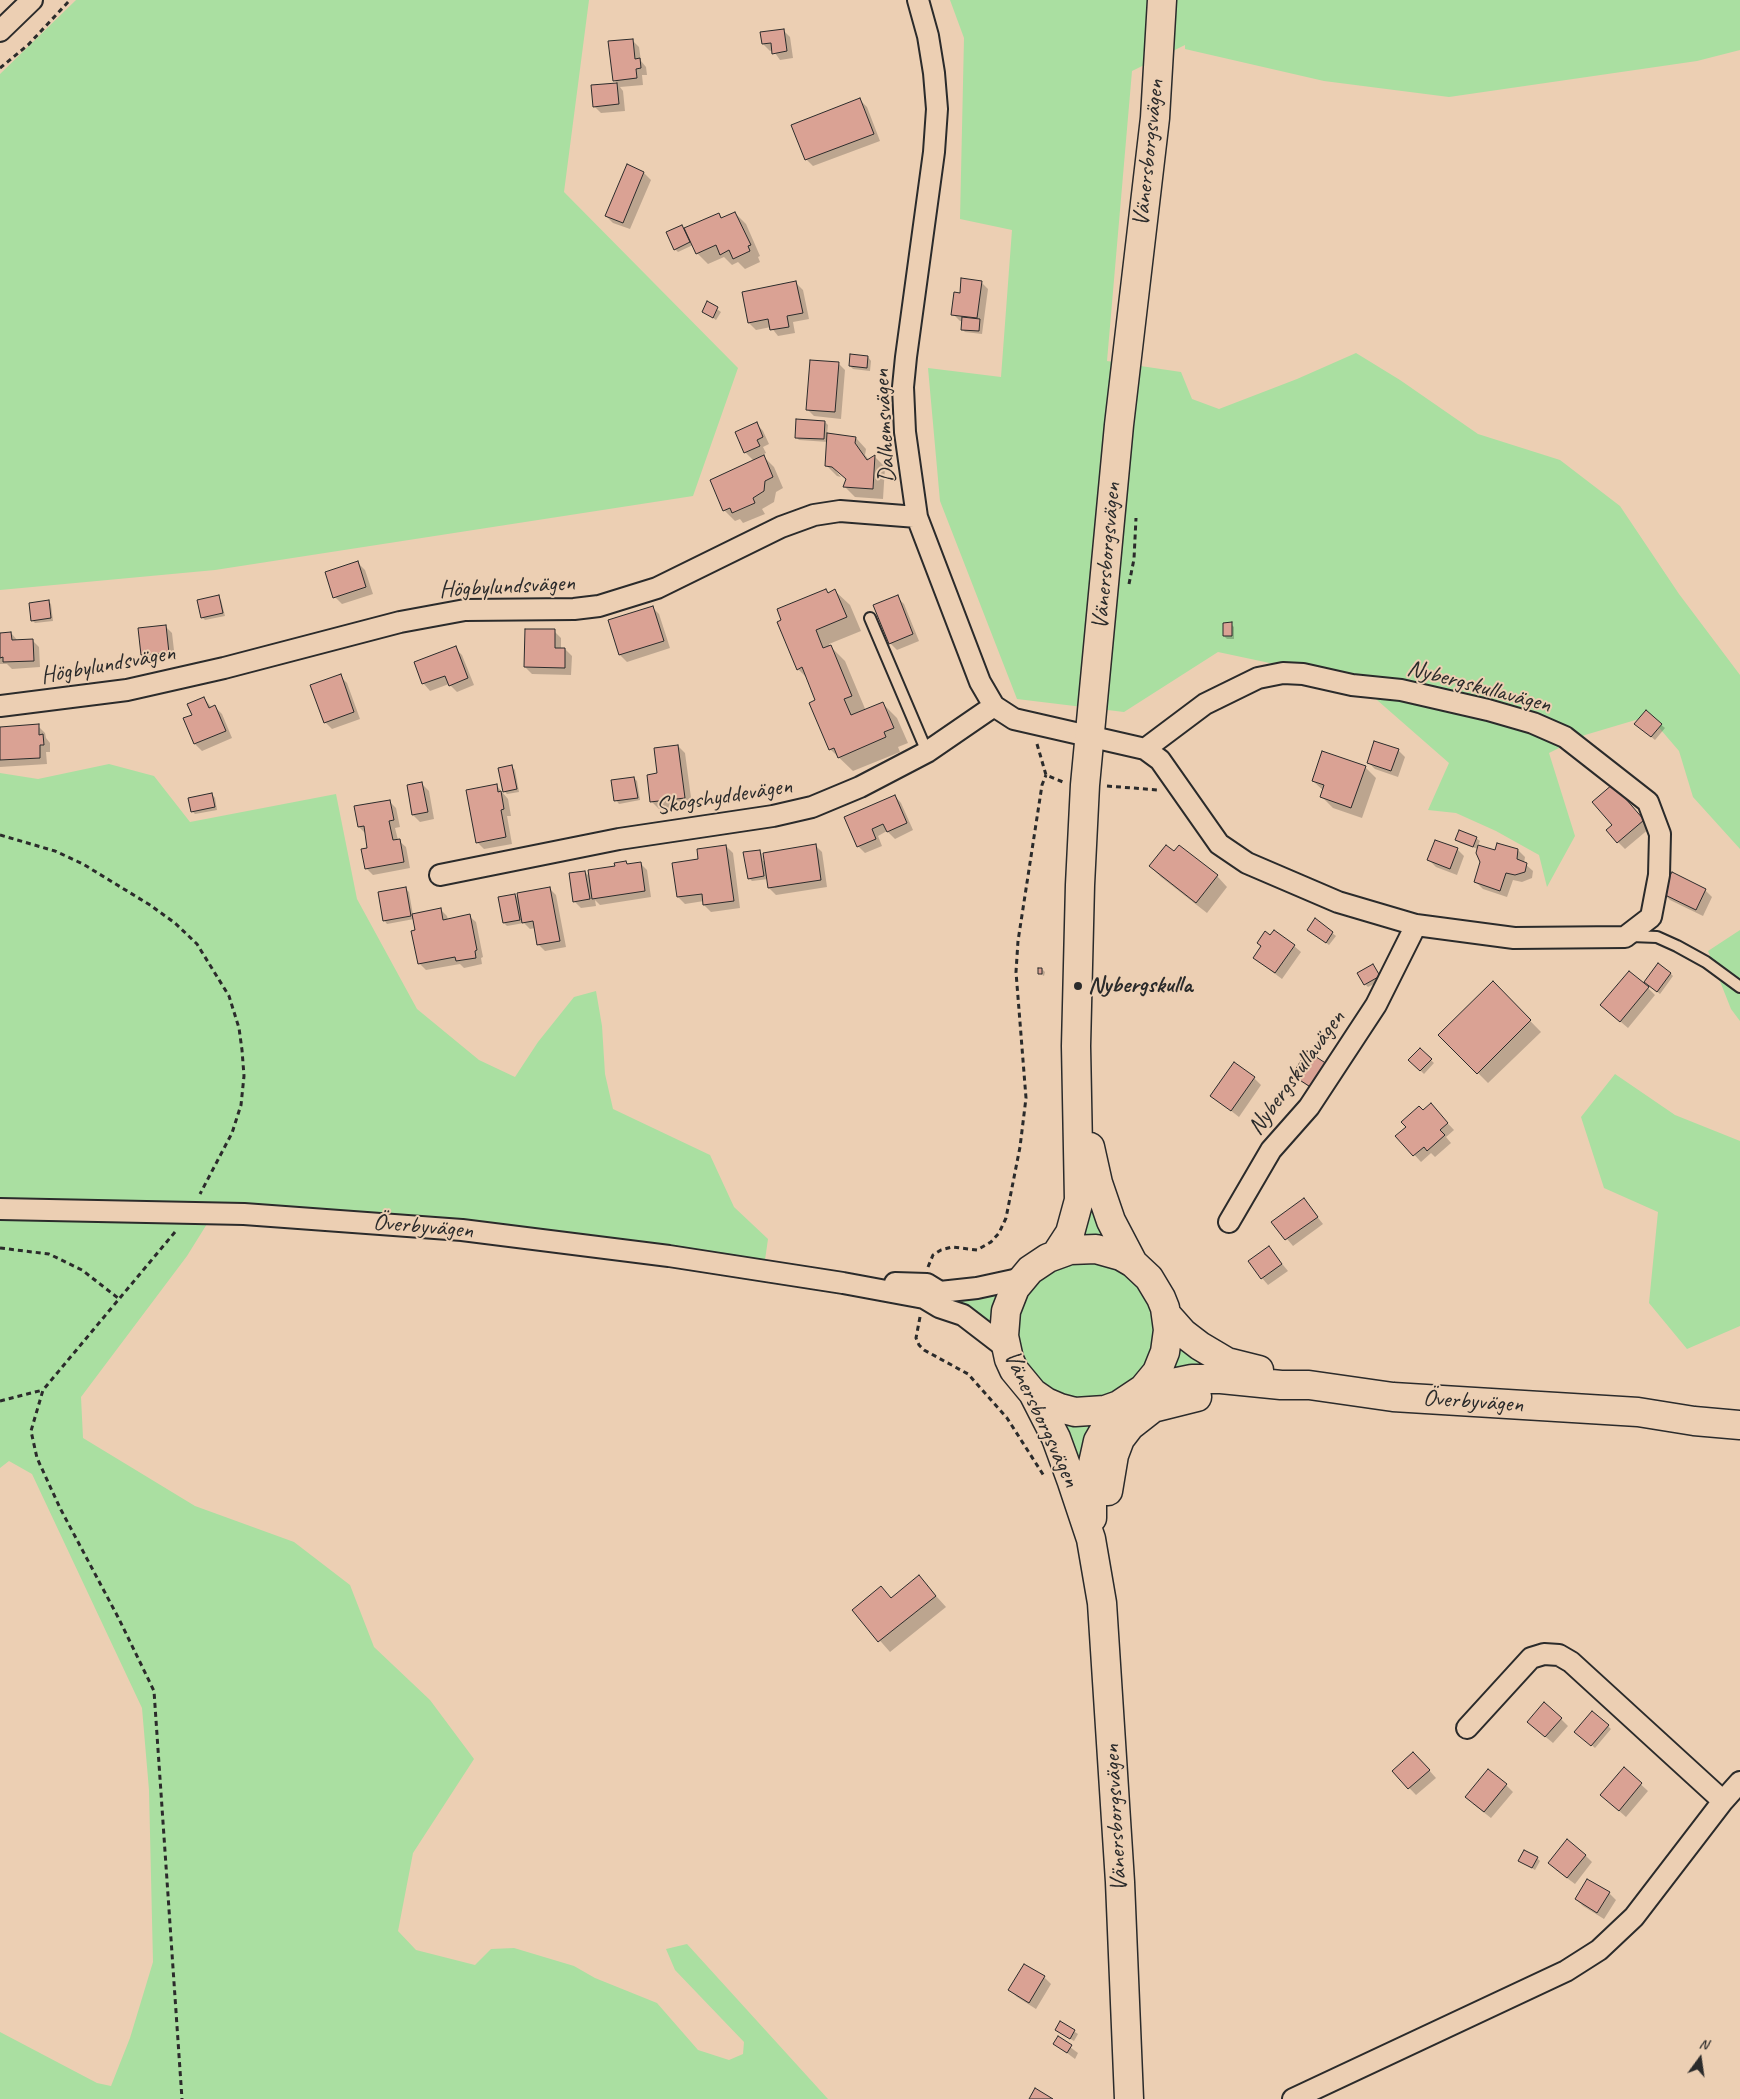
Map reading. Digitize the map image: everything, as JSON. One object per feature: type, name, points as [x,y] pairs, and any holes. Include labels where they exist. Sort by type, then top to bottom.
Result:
[{"type":"main road","name":"Vänersborgsvägen","points":[[1128,2099],[1118,1852],[1102,1602],[1091,1539],[1056,1438],[1033,1393],[1014,1370],[1006,1348],[1004,1324],[1006,1311],[1015,1288],[1038,1263],[1057,1253],[1070,1233],[1079,1200],[1077,1143],[1079,1114],[1076,1046],[1080,885],[1090,737],[1119,424],[1155,118],[1162,0]]},
{"type":"main road","name":"Vänersborgsvägen","points":[[1079,1114],[1111,1222],[1133,1263],[1149,1278],[1156,1288],[1167,1315],[1168,1330],[1165,1352],[1157,1372],[1143,1389],[1119,1406],[1098,1440],[1092,1468],[1091,1539]]},
{"type":"main road","points":[[1057,1253],[1083,1248],[1096,1249],[1121,1256],[1133,1263]]},
{"type":"main road","name":"Överbyvägen","points":[[1167,1315],[1194,1342],[1227,1362],[1280,1375],[1309,1385]]},
{"type":"main road","name":"Överbyvägen","points":[[1143,1389],[1192,1380],[1221,1379],[1282,1385],[1309,1385],[1392,1397],[1638,1412],[1694,1421],[1740,1425]]},
{"type":"main road","points":[[1033,1393],[1046,1402],[1075,1412],[1105,1410],[1119,1406]]},
{"type":"main road","points":[[1102,1602],[1107,1571],[1109,1484],[1114,1455],[1120,1439],[1144,1413],[1169,1403],[1207,1396],[1238,1396],[1345,1405],[1392,1397]]},
{"type":"main road","name":"Överbyvägen","points":[[1638,1412],[1696,1405],[1740,1405]]},
{"type":"street","points":[[0,31],[32,0]]},
{"type":"street","name":"Dalhemsvägen","points":[[918,0],[928,36],[937,109],[934,152],[903,388],[905,432],[917,517],[980,682],[994,706],[1014,719],[1090,737]]},
{"type":"street","name":"Högbylundsvägen","points":[[0,706],[127,690],[224,668],[400,622],[465,610],[574,609],[599,606],[658,588],[781,527],[814,515],[840,511],[917,517]]},
{"type":"street","name":"Nybergskullavägen","points":[[1145,749],[1205,704],[1258,678],[1283,673],[1303,674],[1352,685],[1401,690],[1488,710],[1533,723],[1565,737],[1648,802],[1660,834],[1659,875],[1651,917],[1625,937]]},
{"type":"street","name":"Skogshyddevägen","points":[[440,875],[620,839],[773,816],[812,808],[860,787],[927,752],[994,706]]},
{"type":"street","points":[[1090,737],[1145,749],[1160,760],[1219,844],[1247,864],[1338,902],[1416,925],[1467,934],[1514,938],[1625,937]]},
{"type":"street","name":"Nybergskullavägen","points":[[1229,1222],[1271,1150],[1309,1107],[1376,1005],[1416,925]]},
{"type":"street","name":"Överbyvägen","points":[[0,1209],[244,1214],[462,1230],[669,1256],[843,1283],[924,1298],[939,1307],[963,1315],[1006,1348]]},
{"type":"street","name":"Överbyvägen","points":[[843,1283],[926,1284],[940,1292],[977,1288],[1023,1278]]},
{"type":"street","points":[[1468,1728],[1531,1658],[1544,1654],[1559,1654],[1571,1662],[1723,1801]]},
{"type":"street","points":[[1293,2099],[1566,1971],[1599,1950],[1634,1917],[1723,1801],[1740,1782]]},
{"type":"lane","points":[[870,618],[927,752]]},
{"type":"lane","points":[[1625,937],[1641,935],[1657,937],[1706,962],[1740,987]]},
{"type":"path","points":[[0,68],[28,44],[70,0]]},
{"type":"path","points":[[0,835],[55,851],[83,864],[150,905],[175,923],[197,944],[228,996],[239,1028],[242,1050],[244,1076],[241,1105],[232,1133],[200,1194]]},
{"type":"path","points":[[175,1232],[42,1390],[31,1431],[37,1458],[60,1508],[119,1619],[154,1692],[182,2099]]},
{"type":"path","points":[[0,1248],[49,1254],[82,1270],[118,1298]]},
{"type":"path","points":[[0,1401],[42,1390]]},
{"type":"green space","points":[[76,0],[589,0],[564,192],[738,368],[693,496],[215,570],[0,590],[0,74]]},
{"type":"green space","points":[[950,0],[1740,0],[1740,50],[1697,61],[1449,97],[1324,81],[1185,49],[1185,45],[1132,71],[1107,361],[1181,372],[1192,399],[1219,409],[1297,379],[1356,353],[1400,380],[1478,434],[1560,460],[1620,506],[1679,594],[1740,675],[1740,849],[1693,797],[1679,751],[1649,716],[1585,735],[1549,753],[1575,836],[1547,887],[1539,855],[1496,831],[1456,813],[1428,810],[1449,763],[1369,693],[1279,665],[1218,652],[1124,712],[1017,699],[940,501],[928,368],[1001,377],[1012,230],[960,219],[964,38]]},
{"type":"green space","points":[[109,764],[154,776],[190,822],[336,794],[357,899],[417,1009],[479,1060],[515,1077],[538,1042],[574,997],[596,991],[602,1026],[605,1074],[613,1109],[710,1155],[734,1207],[768,1239],[765,1260],[616,1239],[220,1203],[187,1256],[81,1397],[83,1438],[195,1506],[294,1542],[350,1585],[374,1647],[430,1700],[474,1759],[413,1853],[398,1931],[416,1950],[475,1965],[491,1949],[514,1948],[574,1966],[595,1978],[657,2003],[698,2050],[729,2060],[743,2054],[744,2042],[675,1970],[666,1949],[687,1944],[828,2099],[0,2099],[0,2032],[97,2083],[111,2086],[130,2038],[153,1962],[149,1790],[142,1708],[32,1474],[9,1461],[0,1468],[0,773],[38,779]]},
{"type":"green space","points":[[1740,930],[1740,1021],[1731,1009],[1708,951]]},
{"type":"green space","points":[[1615,1074],[1675,1115],[1740,1141],[1740,1326],[1687,1349],[1649,1303],[1658,1212],[1604,1188],[1581,1117]]},
{"type":"green space","points":[[1087,1185],[1112,1245],[1078,1239]]},
{"type":"green space","points":[[1086,1260],[1100,1261],[1113,1265],[1136,1280],[1151,1303],[1155,1316],[1155,1344],[1151,1357],[1136,1380],[1113,1395],[1100,1399],[1086,1400],[1072,1399],[1059,1395],[1036,1380],[1021,1357],[1017,1344],[1016,1330],[1017,1316],[1021,1303],[1036,1280],[1059,1265],[1072,1261]]},
{"type":"green space","points":[[999,1290],[991,1322],[973,1309],[937,1295]]},
{"type":"green space","points":[[1176,1343],[1213,1366],[1168,1372]]},
{"type":"green space","points":[[1060,1423],[1091,1427],[1081,1476]]},
{"type":"building","points":[[784,29],[787,51],[772,54],[771,43],[762,44],[760,32]]},
{"type":"building","points":[[633,39],[635,59],[640,58],[641,68],[636,69],[637,78],[613,81],[608,41]]},
{"type":"building","points":[[617,83],[619,104],[593,107],[591,85]]},
{"type":"building","points":[[860,98],[874,134],[805,160],[791,125]]},
{"type":"building","points":[[627,164],[644,172],[623,223],[605,216]]},
{"type":"building","points":[[735,212],[751,245],[748,246],[750,251],[733,259],[729,250],[720,255],[716,245],[696,254],[684,228],[719,213],[721,218]]},
{"type":"building","points":[[682,225],[690,242],[674,250],[666,232]]},
{"type":"building","points":[[961,278],[982,281],[977,318],[951,315],[954,292],[960,293]]},
{"type":"building","points":[[796,281],[803,313],[787,316],[789,327],[770,330],[768,319],[748,323],[742,292]]},
{"type":"building","points":[[707,301],[718,307],[713,318],[702,312]]},
{"type":"building","points":[[962,317],[980,319],[979,331],[961,330]]},
{"type":"building","points":[[850,354],[868,356],[867,368],[849,366]]},
{"type":"building","points":[[810,360],[839,362],[835,412],[806,410]]},
{"type":"building","points":[[796,419],[825,421],[824,439],[795,438]]},
{"type":"building","points":[[757,422],[763,437],[757,440],[760,446],[744,453],[735,432]]},
{"type":"building","points":[[827,433],[856,437],[855,443],[867,460],[875,455],[873,489],[843,487],[846,479],[832,467],[825,466]]},
{"type":"building","points":[[764,455],[773,477],[765,481],[764,491],[753,498],[755,503],[732,513],[730,508],[723,511],[710,480]]},
{"type":"building","points":[[358,561],[366,587],[333,598],[325,572]]},
{"type":"building","points":[[826,589],[828,593],[835,589],[847,617],[816,630],[823,648],[831,645],[852,696],[844,699],[851,715],[883,702],[894,728],[884,732],[886,737],[838,758],[834,748],[829,750],[809,703],[815,700],[802,667],[797,670],[777,622],[781,620],[777,609]]},
{"type":"building","points":[[219,595],[223,613],[201,618],[197,600]]},
{"type":"building","points":[[898,595],[913,634],[889,644],[873,605]]},
{"type":"building","points":[[49,600],[51,618],[31,621],[29,603]]},
{"type":"building","points":[[653,606],[664,641],[619,655],[608,620]]},
{"type":"building","points":[[1232,622],[1232,636],[1223,636],[1223,623]]},
{"type":"building","points":[[166,625],[169,653],[141,655],[138,628]]},
{"type":"building","points":[[525,629],[555,629],[555,648],[565,648],[565,668],[524,667]]},
{"type":"building","points":[[11,632],[12,640],[33,639],[34,661],[3,662],[3,657],[0,658],[0,633]]},
{"type":"building","points":[[456,646],[468,678],[449,686],[445,676],[422,684],[414,662]]},
{"type":"building","points":[[341,674],[354,712],[324,723],[310,685]]},
{"type":"building","points":[[204,697],[209,708],[215,705],[226,731],[194,744],[183,718],[192,715],[187,704]]},
{"type":"building","points":[[1646,710],[1662,724],[1651,737],[1634,724]]},
{"type":"building","points":[[39,724],[39,735],[43,734],[44,745],[40,745],[40,758],[0,760],[0,727]]},
{"type":"building","points":[[1374,741],[1399,749],[1391,771],[1367,763]]},
{"type":"building","points":[[678,745],[685,798],[650,802],[647,775],[657,773],[654,748]]},
{"type":"building","points":[[1322,751],[1366,766],[1351,808],[1320,797],[1324,785],[1312,781]]},
{"type":"building","points":[[512,765],[517,789],[503,792],[498,768]]},
{"type":"building","points":[[634,777],[638,798],[614,801],[611,780]]},
{"type":"building","points":[[422,782],[428,812],[412,815],[407,785]]},
{"type":"building","points":[[497,784],[498,792],[501,791],[504,809],[501,810],[506,837],[476,843],[466,790]]},
{"type":"building","points":[[1613,784],[1644,820],[1617,843],[1606,830],[1612,825],[1592,802]]},
{"type":"building","points":[[212,793],[215,807],[191,812],[188,798]]},
{"type":"building","points":[[895,795],[907,823],[887,832],[883,824],[872,829],[876,839],[857,847],[844,817]]},
{"type":"building","points":[[390,800],[394,820],[389,821],[393,840],[400,839],[404,862],[365,869],[361,849],[367,848],[364,826],[358,827],[354,806]]},
{"type":"building","points":[[1459,830],[1477,837],[1473,847],[1455,840]]},
{"type":"building","points":[[1435,840],[1458,848],[1450,869],[1427,860]]},
{"type":"building","points":[[1497,843],[1518,849],[1517,859],[1527,863],[1525,872],[1515,875],[1506,873],[1500,891],[1474,882],[1480,862],[1476,853],[1478,845],[1495,850]]},
{"type":"building","points":[[816,844],[821,880],[768,888],[763,853]]},
{"type":"building","points":[[726,845],[734,901],[703,905],[702,894],[677,897],[672,863],[698,859],[697,849]]},
{"type":"building","points":[[1166,845],[1174,851],[1179,845],[1218,875],[1196,903],[1149,866]]},
{"type":"building","points":[[760,850],[764,876],[748,879],[743,852]]},
{"type":"building","points":[[626,861],[627,864],[641,862],[645,891],[592,899],[588,870],[615,866],[614,863]]},
{"type":"building","points":[[585,871],[590,899],[573,902],[569,873]]},
{"type":"building","points":[[1672,872],[1706,889],[1696,910],[1661,893]]},
{"type":"building","points":[[406,887],[411,916],[383,921],[378,892]]},
{"type":"building","points":[[550,887],[560,941],[537,945],[533,921],[522,923],[517,893]]},
{"type":"building","points":[[515,894],[520,920],[503,923],[498,897]]},
{"type":"building","points":[[441,908],[443,920],[470,914],[477,950],[475,951],[476,958],[456,961],[455,957],[418,964],[411,931],[415,930],[412,914]]},
{"type":"building","points":[[1315,918],[1333,932],[1326,943],[1307,930]]},
{"type":"building","points":[[1274,930],[1295,945],[1275,973],[1253,958],[1261,946],[1257,943],[1265,931],[1270,935]]},
{"type":"building","points":[[1658,963],[1671,973],[1657,992],[1644,982]]},
{"type":"building","points":[[1373,964],[1380,976],[1364,985],[1357,973]]},
{"type":"building","points":[[1038,968],[1042,968],[1042,974],[1038,974]]},
{"type":"building","points":[[1629,971],[1649,987],[1620,1022],[1600,1005]]},
{"type":"building","points":[[1493,981],[1531,1020],[1477,1074],[1438,1035]]},
{"type":"building","points":[[1420,1048],[1432,1059],[1420,1071],[1408,1060]]},
{"type":"building","points":[[1307,1051],[1327,1064],[1312,1088],[1292,1075]]},
{"type":"building","points":[[1234,1062],[1255,1077],[1231,1111],[1210,1096]]},
{"type":"building","points":[[1431,1103],[1448,1123],[1440,1130],[1445,1135],[1427,1151],[1424,1147],[1413,1156],[1395,1136],[1406,1127],[1401,1122],[1419,1106],[1423,1110]]},
{"type":"building","points":[[1304,1198],[1318,1217],[1285,1240],[1271,1222]]},
{"type":"building","points":[[1269,1246],[1282,1264],[1261,1279],[1248,1261]]},
{"type":"building","points":[[919,1575],[936,1596],[878,1642],[852,1610],[881,1586],[891,1598]]},
{"type":"building","points":[[1544,1702],[1562,1718],[1545,1737],[1527,1722]]},
{"type":"building","points":[[1592,1711],[1609,1725],[1591,1746],[1574,1732]]},
{"type":"building","points":[[1413,1752],[1430,1770],[1408,1789],[1392,1771]]},
{"type":"building","points":[[1624,1767],[1642,1783],[1619,1811],[1600,1795]]},
{"type":"building","points":[[1488,1769],[1507,1784],[1484,1812],[1465,1797]]},
{"type":"building","points":[[1567,1839],[1586,1855],[1567,1878],[1548,1863]]},
{"type":"building","points":[[1524,1850],[1538,1857],[1532,1868],[1518,1861]]},
{"type":"building","points":[[1587,1879],[1610,1892],[1597,1913],[1575,1899]]},
{"type":"building","points":[[1024,1964],[1045,1976],[1029,2003],[1008,1990]]},
{"type":"building","points":[[1060,2021],[1075,2030],[1070,2039],[1055,2030]]},
{"type":"building","points":[[1058,2036],[1072,2045],[1067,2053],[1053,2044]]},
{"type":"building","points":[[1035,2088],[1053,2099],[1029,2099]]},
{"type":"place","name":"Nybergskulla","points":[[1078,986]]}]
